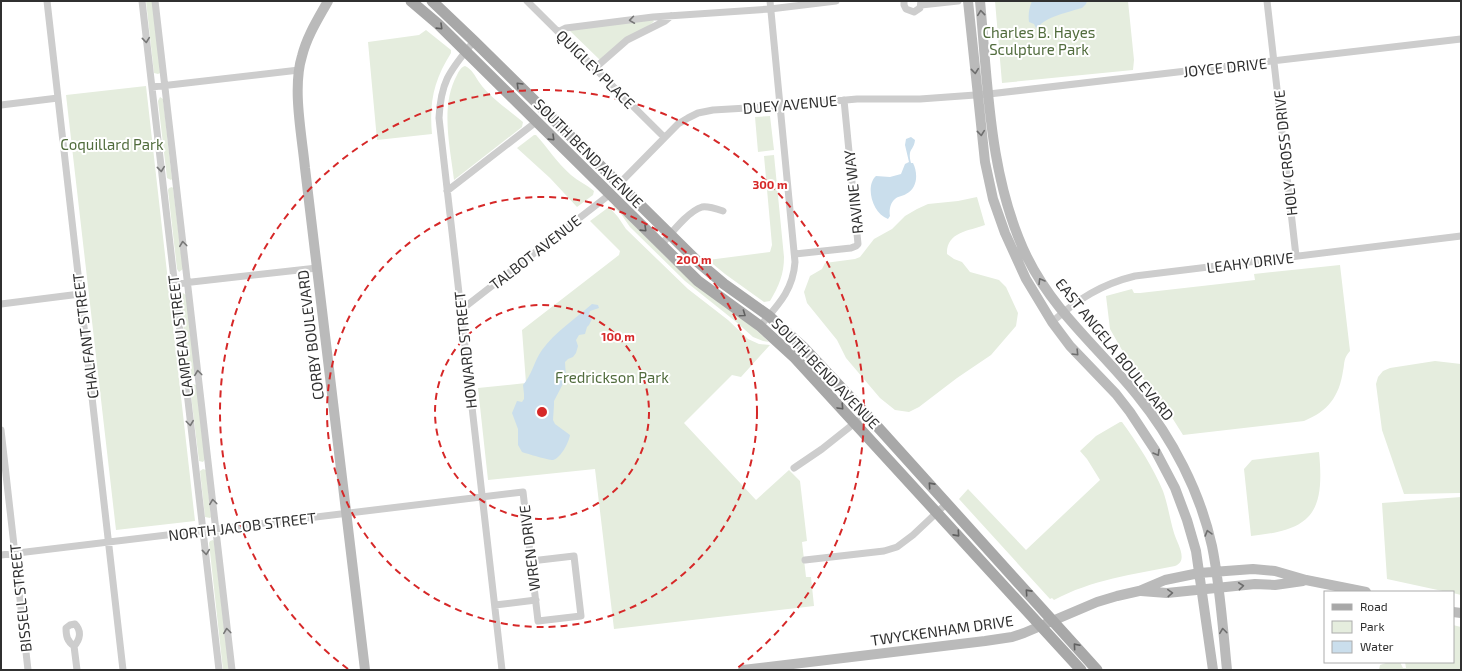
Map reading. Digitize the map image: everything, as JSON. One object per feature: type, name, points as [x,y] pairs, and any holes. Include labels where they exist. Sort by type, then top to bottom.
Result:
[{"type":"main road","name":"SOUTH BEND AVENUE","points":[[410,1],[431,18],[698,281],[760,326],[795,358],[1080,670]]},
{"type":"main road","name":"SOUTH BEND AVENUE","points":[[432,1],[670,235],[711,273],[769,316],[804,347],[1097,670]]},
{"type":"street","name":"CHALFANT STREET","points":[[47,1],[123,670]]},
{"type":"street","name":"CAMPEAU STREET","points":[[142,1],[219,670]]},
{"type":"street","name":"CAMPEAU STREET","points":[[155,1],[232,670]]},
{"type":"street","name":"CORBY BOULEVARD","points":[[328,1],[308,36],[298,70],[300,123],[365,670]]},
{"type":"street","name":"QUIGLEY PLACE","points":[[527,1],[664,137]]},
{"type":"street","points":[[558,32],[566,28],[653,17],[770,5],[836,1]]},
{"type":"street","points":[[904,1],[905,7],[911,12],[918,10],[921,3],[958,1]]},
{"type":"street","name":"EAST ANGELA BOULEVARD","points":[[968,1],[985,162],[998,215],[1020,268],[1052,322],[1070,346],[1125,406],[1155,450],[1175,488],[1187,520],[1196,551],[1213,670]]},
{"type":"street","name":"EAST ANGELA BOULEVARD","points":[[980,1],[996,160],[1008,208],[1020,242],[1034,271],[1063,313],[1117,371],[1146,406],[1164,432],[1189,479],[1210,538],[1216,571],[1227,670]]},
{"type":"street","name":"HOLY CROSS DRIVE","points":[[1267,1],[1296,256]]},
{"type":"street","points":[[760,326],[785,296],[795,269],[795,254],[770,5]]},
{"type":"street","points":[[595,68],[627,40],[665,21],[671,16]]},
{"type":"street","name":"JOYCE DRIVE","points":[[989,94],[1461,39]]},
{"type":"street","name":"HOWARD STREET","points":[[474,41],[453,66],[444,83],[440,99],[440,130],[502,670]]},
{"type":"street","points":[[152,87],[298,70]]},
{"type":"street","name":"DUEY AVENUE","points":[[619,184],[664,137],[688,118],[698,113],[713,110],[844,100],[920,99],[989,94]]},
{"type":"street","points":[[1,105],[58,98]]},
{"type":"street","name":"RAVINE WAY","points":[[795,254],[851,248],[858,244],[844,100]]},
{"type":"street","points":[[447,191],[536,122]]},
{"type":"street","name":"TALBOT AVENUE","points":[[461,310],[609,195]]},
{"type":"street","points":[[661,245],[687,217],[697,209],[708,207],[723,211]]},
{"type":"street","name":"LEAHY DRIVE","points":[[1052,322],[1087,295],[1117,280],[1157,273],[1461,236]]},
{"type":"street","points":[[174,284],[317,268]]},
{"type":"street","points":[[1,304],[80,294]]},
{"type":"street","points":[[794,468],[822,449],[866,414]]},
{"type":"street","name":"BISSELL STREET","points":[[1,430],[28,670]]},
{"type":"street","name":"WREN DRIVE","points":[[482,496],[523,492],[531,561],[536,600],[538,621],[581,616],[574,556],[531,561]]},
{"type":"street","name":"NORTH JACOB STREET","points":[[1,555],[346,514],[482,496]]},
{"type":"street","points":[[805,560],[890,550],[904,543],[947,503]]},
{"type":"street","name":"TWYCKENHAM DRIVE","points":[[743,670],[798,667],[1012,637],[1041,627],[1104,600],[1139,591],[1166,580],[1199,573],[1254,570],[1275,571],[1306,580],[1361,591]]},
{"type":"street","name":"TWYCKENHAM DRIVE","points":[[1139,591],[1167,593],[1255,584],[1275,585],[1306,580]]},
{"type":"street","points":[[495,605],[536,600]]},
{"type":"street","points":[[74,646],[77,670]]},
{"type":"green space","points":[[146,1],[153,1],[160,73],[158,74],[154,73]]},
{"type":"green space","name":"Charles B. Hayes Sculpture Park","points":[[995,1],[1128,1],[1134,60],[1133,70],[1002,83]]},
{"type":"green space","points":[[654,21],[652,23],[645,28],[615,46],[600,60],[569,30]]},
{"type":"green space","points":[[426,30],[451,50],[451,53],[440,73],[434,92],[431,112],[432,134],[377,140],[368,42],[419,35]]},
{"type":"green space","points":[[465,66],[471,71],[489,94],[523,122],[522,127],[454,180],[448,126],[449,100],[457,75],[461,68]]},
{"type":"green space","name":"Coquillard Park","points":[[146,86],[195,521],[116,530],[66,95]]},
{"type":"green space","points":[[160,97],[163,99],[171,180],[167,178],[158,101]]},
{"type":"green space","points":[[770,116],[774,150],[758,152],[755,117]]},
{"type":"green space","points":[[536,135],[566,170],[594,191],[593,195],[577,207],[550,178],[517,148]]},
{"type":"green space","points":[[774,155],[784,263],[782,274],[776,290],[770,301],[764,302],[708,260],[770,252],[772,245],[764,156]]},
{"type":"green space","points":[[172,187],[183,269],[179,272],[177,269],[168,190]]},
{"type":"green space","points":[[977,197],[985,225],[966,231],[954,237],[950,241],[947,254],[962,262],[970,272],[999,280],[1006,287],[1018,313],[1016,326],[991,355],[957,378],[919,407],[909,412],[895,410],[880,398],[846,358],[837,340],[807,303],[804,292],[810,276],[822,269],[825,263],[860,257],[874,239],[892,229],[905,216],[917,209],[928,204],[958,201]]},
{"type":"green space","points":[[612,205],[615,206],[673,264],[755,329],[769,342],[753,337],[685,281],[630,227],[621,214]]},
{"type":"green space","name":"Fredrickson Park","points":[[609,207],[626,229],[688,289],[728,320],[748,339],[759,344],[770,345],[741,377],[732,375],[684,423],[756,500],[789,470],[800,481],[807,541],[802,542],[806,577],[811,577],[814,606],[614,629],[595,469],[488,480],[478,388],[526,383],[522,330],[619,255],[620,251],[590,221]]},
{"type":"green space","points":[[1340,265],[1350,351],[1345,358],[1339,388],[1335,396],[1320,413],[1304,421],[1183,435],[1166,408],[1126,357],[1110,329],[1106,296],[1132,289],[1134,293],[1140,293],[1255,280],[1254,274]]},
{"type":"green space","points":[[183,293],[186,295],[195,375],[192,377],[189,376],[180,296]]},
{"type":"green space","points":[[1435,361],[1461,364],[1461,493],[1404,494],[1382,430],[1376,384],[1378,377],[1383,371],[1390,368]]},
{"type":"green space","points":[[193,384],[196,385],[205,459],[203,462],[199,461],[190,387]]},
{"type":"green space","points":[[1122,422],[1145,456],[1163,491],[1174,533],[1181,551],[1181,560],[1179,564],[1175,566],[1113,578],[1083,587],[1054,600],[1052,598],[1050,599],[959,499],[968,489],[1026,550],[1100,480],[1087,459],[1080,451],[1096,436]]},
{"type":"green space","points":[[1319,452],[1319,490],[1316,504],[1310,515],[1301,523],[1288,529],[1251,536],[1244,469],[1252,460]]},
{"type":"green space","points":[[203,469],[206,470],[210,518],[205,517],[200,471]]},
{"type":"green space","points":[[1461,497],[1461,595],[1454,593],[1454,591],[1442,591],[1387,579],[1382,503]]},
{"type":"green space","points":[[213,540],[229,670],[223,670],[209,543]]},
{"type":"green space","points":[[1454,625],[1461,627],[1461,670],[1379,670],[1380,665],[1386,663],[1400,663],[1403,668],[1406,668],[1405,663],[1454,663]]},
{"type":"water","points":[[1032,1],[1087,1],[1082,8],[1051,18],[1036,28],[1034,24],[1029,22],[1029,12]]},
{"type":"water","points":[[911,137],[915,140],[910,152],[910,158],[916,171],[915,184],[913,188],[905,195],[898,197],[893,201],[890,207],[890,216],[888,219],[882,216],[874,205],[871,186],[876,176],[890,177],[901,174],[905,164],[909,162],[905,145],[906,139]]},
{"type":"water","points":[[592,304],[598,305],[599,308],[590,311],[589,314],[592,319],[585,334],[579,335],[576,340],[578,346],[576,353],[565,362],[566,378],[554,401],[553,420],[555,424],[570,435],[568,442],[562,453],[553,460],[522,452],[518,445],[518,429],[512,413],[517,401],[522,402],[524,399],[523,385],[529,377],[539,354],[547,343],[559,331]]}]
